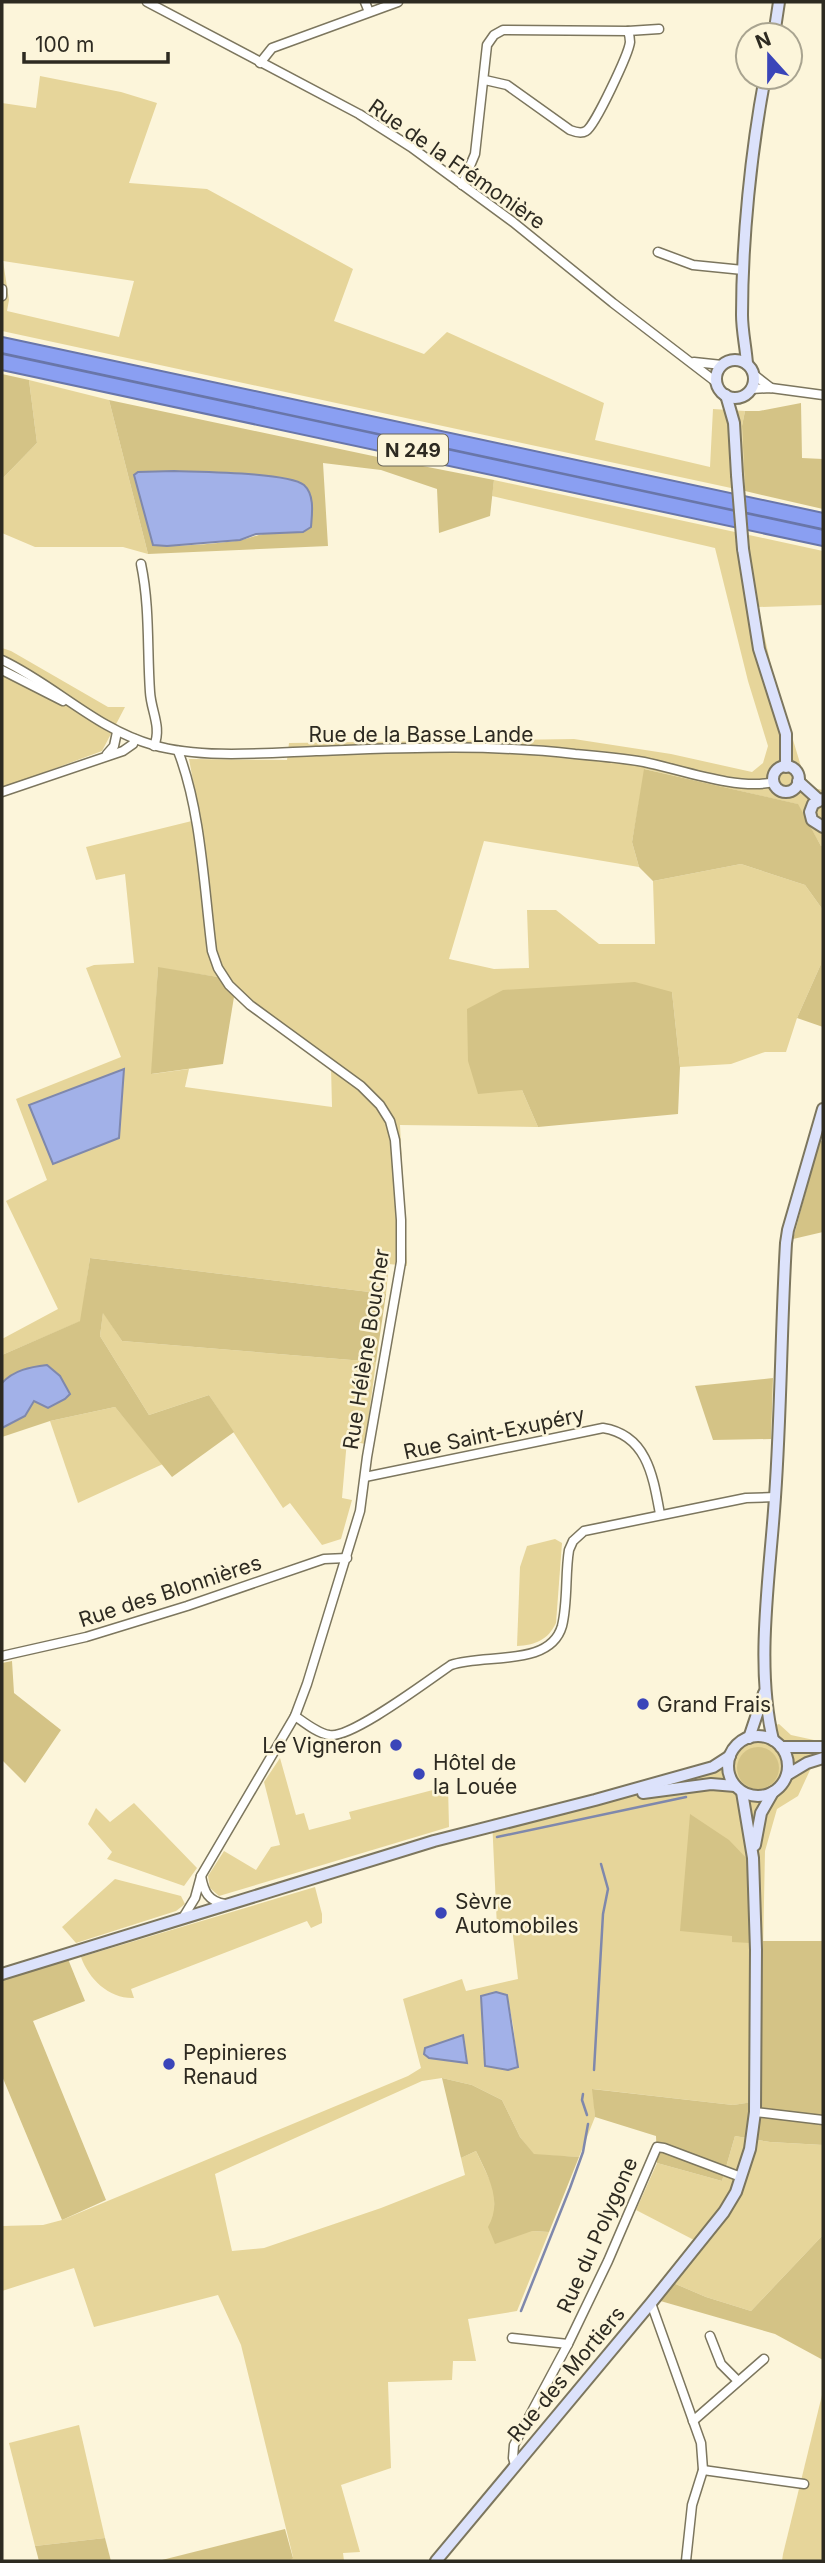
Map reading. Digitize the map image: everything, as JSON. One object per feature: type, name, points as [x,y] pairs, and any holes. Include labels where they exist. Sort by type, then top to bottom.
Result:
[{"type":"highway","name":"N 249","points":[[2,345],[823,521]]},
{"type":"highway","name":"N 249","points":[[2,362],[823,538]]},
{"type":"street","name":"Rue de la Frémonière","points":[[147,2],[359,114],[411,147],[716,382]]},
{"type":"street","points":[[365,2],[369,12]]},
{"type":"street","points":[[260,63],[271,48],[398,2]]},
{"type":"street","points":[[776,21],[779,2]]},
{"type":"street","points":[[462,185],[475,154],[487,45],[494,35],[503,30],[659,29]]},
{"type":"street","points":[[485,80],[507,85],[570,130],[585,131],[593,124],[630,43],[628,31]]},
{"type":"street","points":[[734,423],[747,392],[750,369],[744,339],[743,270],[756,130],[763,91]]},
{"type":"street","points":[[657,251],[693,265],[743,270]]},
{"type":"street","points":[[2,289],[2,296]]},
{"type":"street","points":[[744,339],[733,360],[718,370],[716,382],[726,395],[734,423],[743,549],[759,649],[786,734],[786,766]]},
{"type":"street","points":[[733,360],[750,369],[771,388]]},
{"type":"street","points":[[691,362],[722,365]]},
{"type":"street","points":[[726,395],[737,397],[747,392],[771,388],[823,395]]},
{"type":"street","points":[[141,564],[148,608],[150,695],[158,732],[153,746]]},
{"type":"street","name":"Rue de la Basse Lande","points":[[2,660],[32,676],[117,732],[153,746],[178,751],[246,754],[514,749],[643,762],[745,784],[763,785],[773,782]]},
{"type":"street","name":"Rue de la Basse Lande","points":[[2,670],[75,706]]},
{"type":"street","points":[[107,754],[114,746],[117,732]]},
{"type":"street","points":[[2,792],[127,749],[135,739]]},
{"type":"street","name":"Rue Hélène Boucher","points":[[178,751],[194,811],[212,951],[218,968],[229,985],[250,1005],[360,1086],[380,1105],[390,1121],[395,1140],[401,1220],[401,1262],[360,1511],[347,1558],[295,1716],[201,1876],[195,1898],[184,1916]]},
{"type":"street","points":[[786,766],[776,772],[773,782],[781,791],[796,786]]},
{"type":"street","points":[[786,766],[796,771],[796,786]]},
{"type":"street","points":[[796,786],[818,802],[812,820],[823,827]]},
{"type":"street","points":[[749,1738],[764,1691],[786,1243],[823,1109]]},
{"type":"street","name":"Rue Saint-Exupéry","points":[[365,1477],[603,1429],[617,1430],[629,1436],[639,1447],[650,1472],[660,1514]]},
{"type":"street","points":[[295,1716],[328,1735],[341,1735],[363,1724],[451,1665],[464,1660],[532,1654],[545,1648],[555,1639],[562,1625],[567,1562],[573,1541],[584,1531],[746,1497],[775,1497]]},
{"type":"street","name":"Rue des Blonnières","points":[[2,1656],[78,1639],[187,1606],[324,1559],[347,1558]]},
{"type":"street","points":[[764,1691],[777,1744],[787,1760],[787,1775]]},
{"type":"street","points":[[2,1973],[434,1841],[713,1767],[749,1738],[765,1737],[777,1744],[823,1747]]},
{"type":"street","points":[[730,1756],[729,1771],[739,1788],[754,1858]]},
{"type":"street","points":[[595,1800],[711,1784],[739,1788],[757,1796],[773,1792],[787,1775],[807,1763],[823,1758]]},
{"type":"street","points":[[754,1858],[761,1813],[773,1792]]},
{"type":"street","name":"Rue des Mortiers","points":[[436,2561],[724,2212],[741,2177],[750,2149],[755,2112],[754,1858]]},
{"type":"street","points":[[201,1876],[208,1897],[212,1901],[225,1904]]},
{"type":"street","points":[[755,2112],[823,2120]]},
{"type":"street","name":"Rue du Polygone","points":[[515,2465],[514,2445],[568,2344],[608,2261],[657,2147],[664,2147],[741,2177]]},
{"type":"street","points":[[651,2303],[701,2443],[703,2470],[692,2505],[686,2561]]},
{"type":"street","points":[[710,2336],[721,2364],[738,2381]]},
{"type":"street","name":"Rue du Polygone","points":[[512,2338],[568,2344]]},
{"type":"street","points":[[693,2421],[764,2359]]},
{"type":"street","points":[[703,2470],[804,2484]]},
{"type":"shaded area","points":[[40,76],[121,92],[157,103],[129,183],[207,189],[353,269],[334,321],[424,354],[447,332],[604,403],[595,440],[710,467],[713,409],[745,411],[742,426],[745,491],[2,331],[2,103],[36,108]],"holes":[[[3,261],[134,281],[119,337],[7,311],[9,300]]]},
{"type":"shaded area","points":[[2,374],[29,380],[37,443],[2,479]]},
{"type":"shaded area","points":[[29,380],[109,400],[148,554],[123,547],[35,547],[2,533],[2,479],[37,443]]},
{"type":"shaded area","points":[[109,400],[494,480],[490,516],[439,533],[437,489],[381,470],[323,463],[328,546],[148,554]],"holes":[[[134,475],[274,532],[226,542],[153,545]]]},
{"type":"shaded area","points":[[801,403],[802,458],[823,459],[823,509],[745,491],[742,426],[745,411]]},
{"type":"shaded area","points":[[494,480],[823,551],[823,605],[758,607],[772,670],[806,783],[823,790],[823,846],[797,804],[645,769],[632,842],[639,867],[484,841],[449,959],[494,969],[529,968],[527,910],[556,910],[599,944],[655,944],[653,881],[741,864],[805,885],[823,910],[821,964],[797,1018],[786,1052],[765,1052],[731,1064],[680,1067],[672,992],[522,1090],[538,1127],[400,1125],[407,1266],[389,1264],[386,1294],[90,1258],[81,1321],[2,1355],[2,1339],[58,1309],[6,1201],[47,1180],[16,1099],[121,1057],[86,968],[94,965],[134,963],[125,874],[96,880],[86,847],[200,819],[189,759],[287,760],[289,743],[574,739],[671,754],[752,772],[763,763],[768,746],[748,681],[715,548],[492,496]],"holes":[[[158,968],[218,977],[234,997],[331,1067],[332,1107],[185,1087],[189,1069],[152,1074]]]},
{"type":"shaded area","points":[[2,648],[108,707],[125,707],[102,751],[2,788]]},
{"type":"shaded area","points":[[644,769],[798,804],[823,846],[823,910],[805,885],[741,864],[653,881],[639,867],[632,842]]},
{"type":"shaded area","points":[[823,916],[823,1027],[797,1018],[821,964]]},
{"type":"shaded area","points":[[158,967],[218,977],[234,997],[223,1064],[151,1074]]},
{"type":"shaded area","points":[[635,982],[672,992],[680,1067],[678,1114],[538,1127],[522,1090],[478,1094],[468,1061],[467,1009],[503,990]]},
{"type":"shaded area","points":[[820,1140],[823,1142],[823,1232],[793,1239]]},
{"type":"shaded area","points":[[90,1258],[386,1294],[376,1362],[122,1341],[103,1313],[100,1336],[149,1415],[209,1395],[234,1432],[172,1477],[115,1407],[50,1421],[2,1437],[2,1355],[80,1321]]},
{"type":"shaded area","points":[[103,1312],[122,1341],[376,1362],[365,1444],[347,1440],[342,1498],[352,1500],[341,1539],[322,1545],[290,1503],[283,1508],[209,1395],[149,1415],[100,1336]]},
{"type":"shaded area","points":[[773,1378],[771,1439],[713,1440],[695,1386]]},
{"type":"shaded area","points":[[115,1407],[163,1464],[78,1503],[50,1421]]},
{"type":"shaded area","points":[[555,1539],[562,1543],[556,1623],[549,1634],[540,1640],[517,1646],[520,1567],[527,1546]]},
{"type":"shaded area","points":[[12,1661],[14,1693],[61,1730],[25,1783],[2,1760],[2,1663]]},
{"type":"shaded area","points":[[779,1724],[791,1735],[823,1742],[798,1796],[777,1809],[765,1851],[760,2101],[733,2105],[593,2089],[595,2117],[579,2157],[534,2155],[520,2137],[502,2100],[472,2085],[442,2078],[422,2081],[215,2174],[232,2251],[264,2248],[381,2208],[465,2175],[461,2158],[476,2151],[494,2189],[495,2216],[532,2231],[549,2232],[517,2311],[468,2319],[476,2361],[453,2361],[452,2380],[388,2382],[391,2468],[341,2485],[360,2552],[343,2553],[344,2561],[289,2561],[293,2557],[241,2345],[218,2295],[94,2327],[74,2268],[2,2291],[2,2226],[43,2225],[62,2220],[408,2076],[421,2068],[403,1999],[462,1979],[466,1991],[518,1979],[512,1927],[497,1928],[492,1819],[716,1765],[739,1737]],"holes":[[[507,1995],[518,2067],[508,2070],[483,2052],[482,1996]]]},
{"type":"shaded area","points":[[758,1747],[773,1753],[779,1768],[773,1783],[758,1789],[743,1783],[737,1768],[743,1753]]},
{"type":"shaded area","points":[[280,1758],[296,1815],[304,1813],[309,1830],[351,1819],[349,1812],[448,1786],[449,1827],[219,1896],[210,1888],[208,1876],[224,1851],[256,1870],[271,1847],[280,1845],[264,1782]]},
{"type":"shaded area","points":[[134,1803],[197,1868],[184,1886],[107,1859],[112,1852],[88,1824],[96,1808],[110,1822]]},
{"type":"shaded area","points":[[690,1814],[729,1840],[751,1863],[750,1943],[732,1942],[732,1936],[680,1931]]},
{"type":"shaded area","points":[[115,1879],[181,1896],[185,1904],[176,1911],[76,1943],[62,1927]]},
{"type":"shaded area","points":[[315,1887],[322,1923],[311,1928],[307,1921],[131,1989],[134,1998],[117,1995],[101,1986],[89,1973],[81,1957]]},
{"type":"shaded area","points":[[763,1941],[823,1941],[823,2145],[770,2142],[735,2136],[722,2181],[657,2163],[656,2136],[595,2117],[592,2089],[733,2105],[759,2101]]},
{"type":"shaded area","points":[[68,1959],[85,2001],[33,2021],[106,2200],[62,2220],[2,2076],[2,1980]]},
{"type":"shaded area","points":[[442,2078],[472,2085],[502,2100],[520,2137],[534,2154],[579,2157],[549,2232],[532,2231],[495,2244],[488,2227],[494,2208],[492,2189],[476,2151],[461,2158]]},
{"type":"shaded area","points":[[735,2136],[770,2142],[823,2145],[823,2235],[751,2311],[706,2297],[664,2279],[694,2240],[636,2210],[657,2163],[722,2181]]},
{"type":"shaded area","points":[[823,2235],[823,2360],[775,2334],[650,2298],[664,2279],[706,2297],[751,2311]]},
{"type":"shaded area","points":[[823,2391],[823,2561],[782,2561],[783,2554]]},
{"type":"shaded area","points":[[79,2425],[105,2538],[35,2546],[9,2443]]},
{"type":"shaded area","points":[[285,2529],[293,2558],[289,2561],[158,2561]]},
{"type":"shaded area","points":[[105,2538],[111,2561],[39,2561],[35,2546]]},
{"type":"water","points":[[174,471],[280,477],[295,481],[304,485],[310,494],[311,527],[303,532],[256,534],[240,540],[153,545],[134,475],[138,472]]},
{"type":"water","points":[[124,1069],[119,1138],[53,1164],[29,1105]]},
{"type":"water","points":[[47,1365],[60,1376],[70,1394],[48,1408],[34,1401],[25,1416],[2,1428],[2,1383],[23,1370]]},
{"type":"water","points":[[496,1992],[507,1995],[518,2067],[508,2070],[485,2066],[481,1996]]},
{"type":"water","points":[[463,2035],[467,2063],[429,2058],[424,2054],[425,2048]]},
{"type":"waterway","points":[[497,1837],[686,1797]]},
{"type":"waterway","points":[[594,2070],[603,1914],[608,1889],[601,1864]]},
{"type":"waterway","points":[[583,2094],[582,2100],[587,2115]]},
{"type":"waterway","points":[[521,2311],[583,2152],[588,2124]]},
{"type":"place","name":"Grand Frais","points":[[643,1704]]},
{"type":"place","name":"Le Vigneron","points":[[396,1745]]},
{"type":"place","name":"Hôtel de la Louée","points":[[419,1774]]},
{"type":"place","name":"Sèvre Automobiles","points":[[441,1913]]},
{"type":"place","name":"Pepinieres Renaud","points":[[169,2064]]}]
